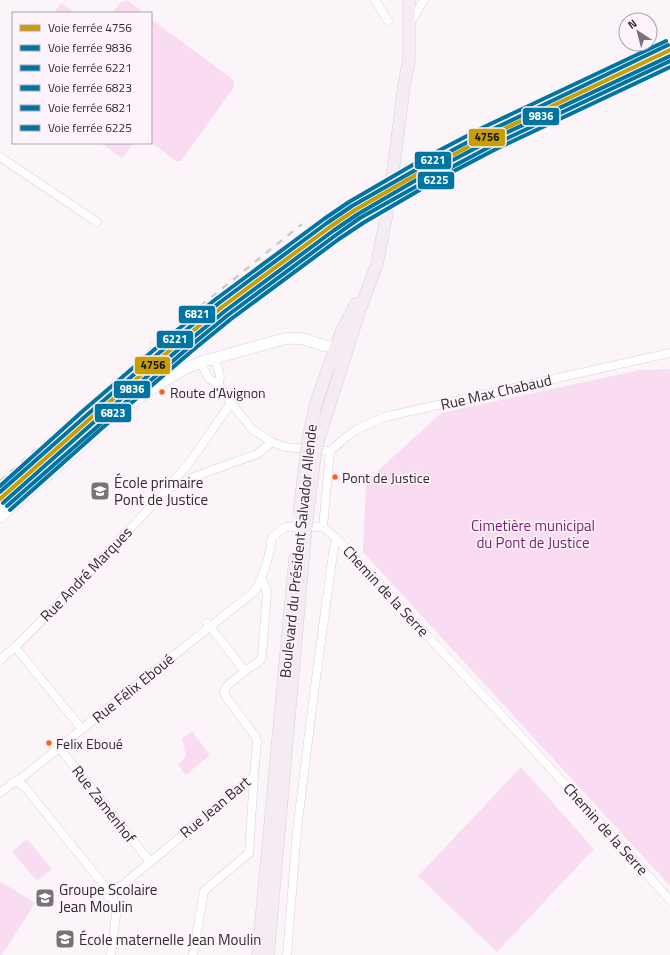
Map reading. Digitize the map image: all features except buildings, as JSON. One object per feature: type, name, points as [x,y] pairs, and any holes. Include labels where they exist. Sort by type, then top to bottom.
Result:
[{"type":"main road","points":[[401,0],[403,15],[401,55],[404,86]]},
{"type":"main road","points":[[377,264],[386,218],[404,86],[409,60],[409,0]]},
{"type":"main road","name":"Boulevard du Président Salvador Allende","points":[[313,440],[342,365],[359,312],[377,264]]},
{"type":"main road","name":"Boulevard du Président Salvador Allende","points":[[258,955],[316,403],[342,331],[377,264]]},
{"type":"main road","points":[[0,517],[124,408],[184,369],[201,362],[284,339],[304,339],[326,346],[336,346],[350,342]]},
{"type":"main road","name":"Boulevard du Président Salvador Allende","points":[[268,955],[299,559]]},
{"type":"main road","points":[[272,912],[276,955]]},
{"type":"street","points":[[376,0],[388,21]]},
{"type":"street","points":[[409,23],[424,0]]},
{"type":"street","points":[[0,157],[97,222]]},
{"type":"street","name":"Rue Max Chabaud","points":[[330,451],[356,430],[384,417],[670,353]]},
{"type":"street","points":[[215,358],[220,376],[219,385]]},
{"type":"street","points":[[201,362],[208,378],[219,385],[231,403],[253,430],[272,442],[285,447],[330,451],[323,527]]},
{"type":"street","points":[[171,487],[173,481],[187,466],[231,403]]},
{"type":"street","points":[[171,487],[196,476],[257,454],[272,442]]},
{"type":"street","points":[[187,466],[196,476]]},
{"type":"street","name":"Rue André Marques","points":[[0,660],[73,589],[171,487]]},
{"type":"street","points":[[209,625],[245,671],[261,660],[267,592],[262,578],[272,537],[286,527],[323,527],[336,538]]},
{"type":"street","name":"Chemin de la Serre","points":[[336,538],[513,727],[670,900]]},
{"type":"street","name":"Chemin de la Serre","points":[[287,955],[297,830],[336,538]]},
{"type":"street","name":"Rue Félix Eboué","points":[[1,791],[15,781],[19,780],[209,625],[255,591],[262,578]]},
{"type":"street","points":[[15,647],[82,729]]},
{"type":"street","name":"Rue Jean Bart","points":[[110,895],[254,776],[257,742],[256,737],[226,697],[224,692],[228,686],[245,671]]},
{"type":"street","name":"Rue Zamenhof","points":[[59,747],[150,862]]},
{"type":"street","points":[[193,955],[204,892],[249,853],[254,776]]},
{"type":"street","points":[[15,781],[24,786],[110,895],[117,907],[111,955]]},
{"type":"green space","points":[[127,0],[143,12],[113,12],[121,2]]},
{"type":"green space","points":[[61,3],[74,12],[55,12]]},
{"type":"green space","points":[[152,20],[234,80],[234,87],[181,161],[176,161],[152,143]]},
{"type":"green space","points":[[103,144],[132,144],[122,159]]},
{"type":"green space","name":"Cimetière municipal du Pont de Justice","points":[[670,369],[670,886],[363,552],[366,482],[441,413],[640,370]]},
{"type":"green space","points":[[192,731],[210,755],[186,775],[178,765],[186,756],[182,739]]},
{"type":"green space","points":[[521,767],[594,849],[497,952],[418,876]]},
{"type":"green space","points":[[27,839],[52,869],[37,881],[12,852]]},
{"type":"green space","points":[[0,881],[35,903],[2,955],[0,955]]},
{"type":"railway","points":[[0,481],[203,304],[302,224]]},
{"type":"rail line","name":"6821","points":[[0,486],[84,410],[176,331],[216,299],[349,202],[423,159],[484,127],[666,41]]},
{"type":"rail line","name":"6221","points":[[0,492],[88,414],[219,303],[352,206],[426,164],[487,132],[668,45]]},
{"type":"rail line","name":"4756","points":[[0,499],[91,418],[222,307],[355,210],[428,168],[489,136],[670,50]]},
{"type":"rail line","name":"9836","points":[[3,503],[94,422],[225,311],[358,214],[430,172],[491,140],[670,56]]},
{"type":"rail line","name":"6823","points":[[7,506],[189,347],[228,315],[360,218],[493,145],[670,61]]},
{"type":"rail line","name":"6225","points":[[10,510],[193,350],[231,319],[339,239],[363,223],[435,181],[496,149],[670,67]]},
{"type":"place","name":"Route d'Avignon","points":[[162,392]]},
{"type":"place","name":"Pont de Justice","points":[[335,477]]},
{"type":"place","name":"École primaire Pont de Justice","points":[[100,491]]},
{"type":"place","name":"Felix Eboué","points":[[49,743]]},
{"type":"place","name":"Groupe Scolaire Jean Moulin","points":[[45,898]]},
{"type":"place","name":"École maternelle Jean Moulin","points":[[65,939]]}]
